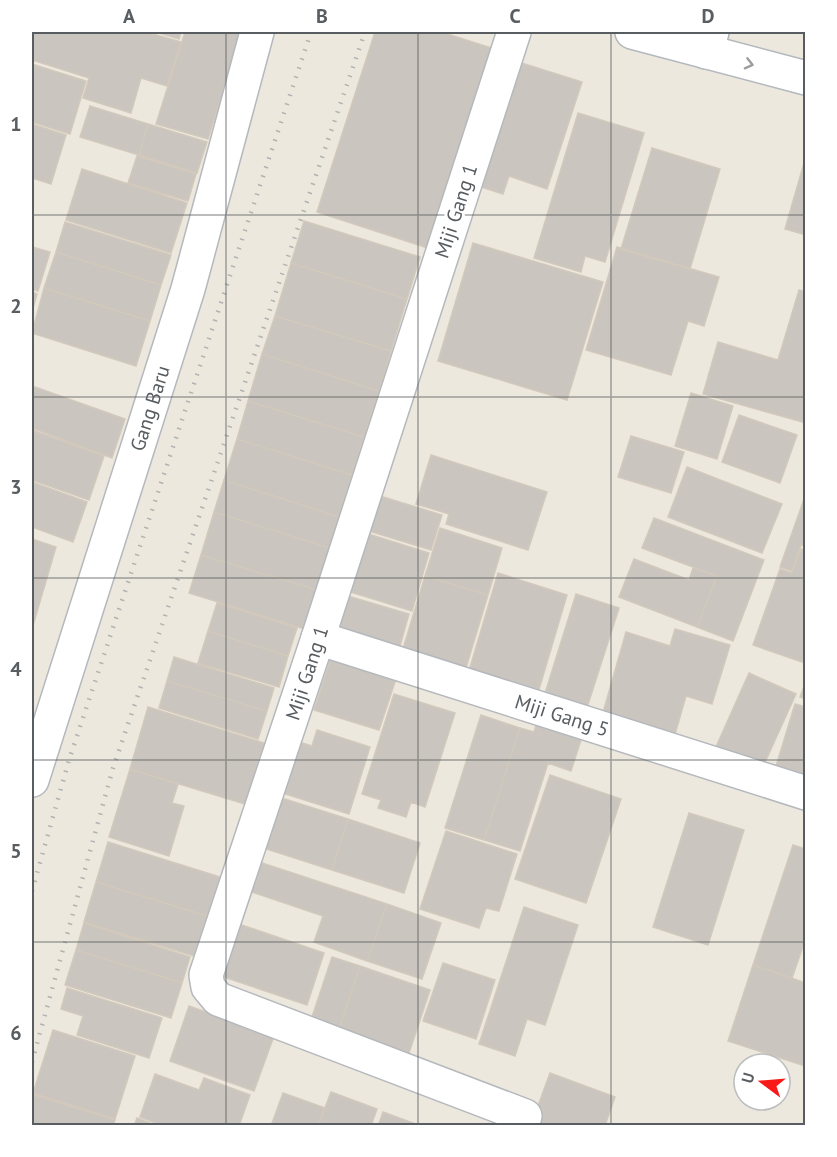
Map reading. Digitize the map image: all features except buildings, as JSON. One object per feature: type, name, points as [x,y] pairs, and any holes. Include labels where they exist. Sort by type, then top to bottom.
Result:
[{"type":"street","name":"Gang Baru","points":[[32,780],[188,289],[256,32]]},
{"type":"street","name":"Miji Gang 1","points":[[514,32],[318,638],[206,975],[208,987],[218,999],[523,1120]]},
{"type":"street","points":[[632,32],[709,42],[806,78]]},
{"type":"street","name":"Miji Gang 5","points":[[318,638],[806,793]]},
{"type":"railway","points":[[32,891],[69,760],[311,32]]},
{"type":"railway","points":[[32,1062],[113,768],[365,32]]}]
